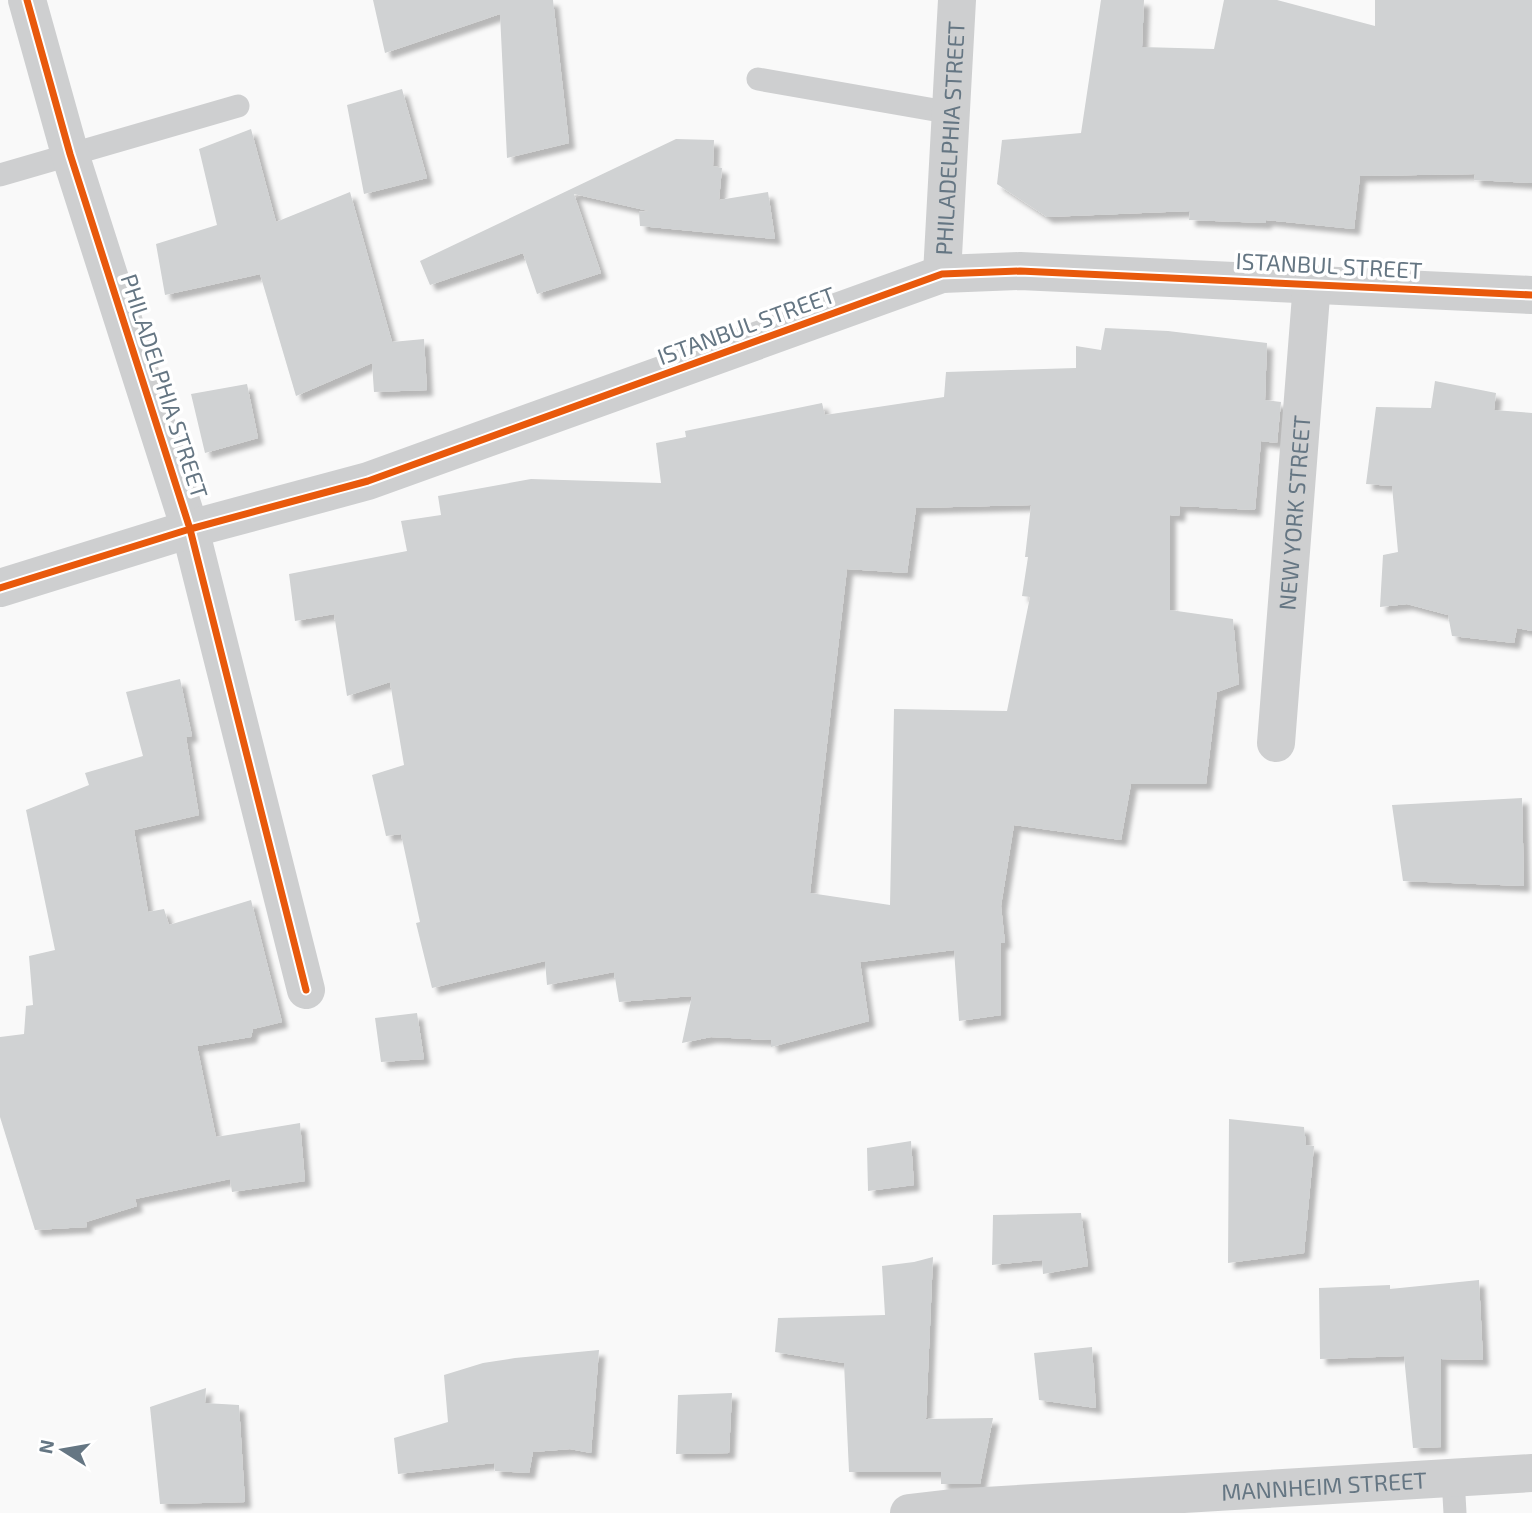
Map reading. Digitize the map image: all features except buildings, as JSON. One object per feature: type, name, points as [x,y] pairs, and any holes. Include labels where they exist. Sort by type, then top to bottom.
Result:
[{"type":"street","name":"PHILADELPHIA STREET","points":[[27,0],[70,154],[190,529],[306,990]]},
{"type":"street","name":"PHILADELPHIA STREET","points":[[942,274],[957,0]]},
{"type":"street","name":"ISTANBUL STREET","points":[[0,588],[190,529],[369,481],[942,274],[1020,271],[1532,295]]},
{"type":"street","name":"NEW YORK STREET","points":[[1276,743],[1312,283]]},
{"type":"street","name":"MANNHEIM STREET","points":[[909,1513],[1454,1496],[1532,1473]]},
{"type":"lane","points":[[758,79],[952,113]]},
{"type":"lane","points":[[0,174],[238,106]]},
{"type":"cycle path","points":[[27,0],[70,154],[190,529],[306,990]]},
{"type":"cycle path","points":[[0,588],[190,529],[368,481],[942,274],[1020,271],[1532,295]]}]
